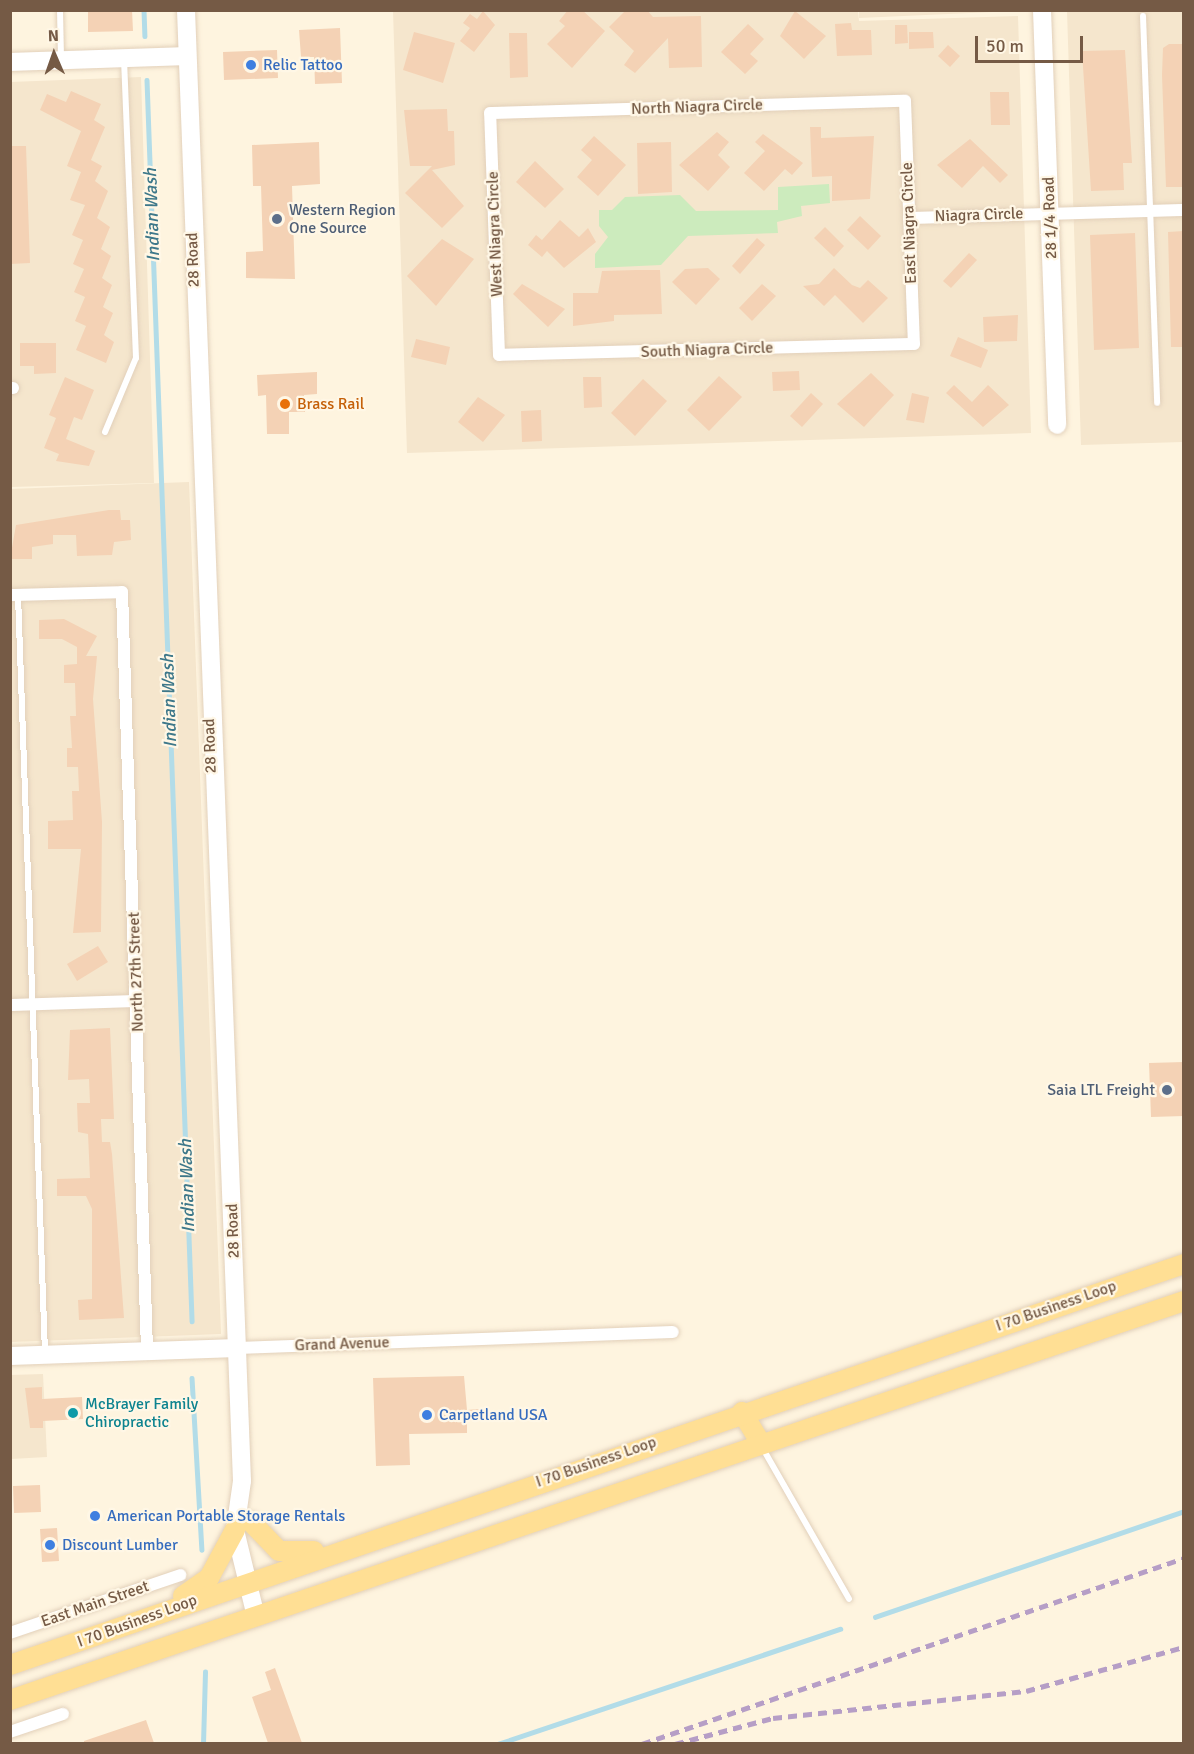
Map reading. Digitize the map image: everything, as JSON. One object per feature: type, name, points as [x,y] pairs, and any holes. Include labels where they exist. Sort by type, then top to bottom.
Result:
[{"type":"main road","name":"28 Road","points":[[186,10],[243,1526],[247,1582],[256,1617]]},
{"type":"main road","name":"28 1/4 Road","points":[[1042,10],[1057,425]]},
{"type":"main road","points":[[10,62],[188,56]]},
{"type":"main road","name":"I 70 Business Loop","points":[[10,1665],[349,1546],[1184,1264]]},
{"type":"main road","name":"I 70 Business Loop","points":[[10,1700],[1184,1301]]},
{"type":"main road","name":"Grand Avenue","points":[[10,1356],[237,1348]]},
{"type":"main road","points":[[742,1412],[760,1444]]},
{"type":"main road","points":[[120,1628],[199,1588],[217,1567],[243,1526],[279,1551],[349,1546]]},
{"type":"street","name":"North Niagra Circle","points":[[490,113],[905,101]]},
{"type":"street","name":"East Niagra Circle","points":[[905,101],[914,344]]},
{"type":"street","name":"West Niagra Circle","points":[[490,113],[499,355]]},
{"type":"street","name":"Niagra Circle","points":[[909,218],[1050,212],[1184,210]]},
{"type":"street","name":"South Niagra Circle","points":[[499,355],[914,344]]},
{"type":"street","name":"North 27th Street","points":[[14,595],[122,592],[147,1351]]},
{"type":"street","points":[[10,1005],[137,1001]]},
{"type":"street","name":"Grand Avenue","points":[[237,1348],[673,1332]]},
{"type":"street","name":"East Main Street","points":[[10,1633],[180,1575]]},
{"type":"street","points":[[10,1732],[63,1714]]},
{"type":"lane","points":[[60,10],[61,60]]},
{"type":"lane","points":[[1143,16],[1157,403]]},
{"type":"lane","points":[[105,432],[136,358],[123,58]]},
{"type":"lane","points":[[14,595],[33,1004],[45,1355]]},
{"type":"lane","points":[[760,1444],[849,1599]]},
{"type":"shaded area","points":[[858,10],[859,21],[1018,16],[1031,433],[407,453],[393,11]]},
{"type":"shaded area","points":[[859,10],[1015,11],[859,18]]},
{"type":"shaded area","points":[[1067,11],[1183,11],[1183,442],[1081,445]]},
{"type":"shaded area","points":[[141,77],[154,483],[11,487],[10,82]]},
{"type":"shaded area","points":[[189,482],[221,1334],[11,1342],[10,489]]},
{"type":"shaded area","points":[[43,1374],[47,1457],[11,1459],[10,1375]]},
{"type":"green space","points":[[829,184],[830,203],[801,206],[802,216],[777,222],[778,233],[688,236],[661,265],[595,268],[595,254],[608,237],[599,226],[599,210],[612,210],[625,197],[680,195],[696,211],[778,210],[778,187]]},
{"type":"building","points":[[88,10],[132,10],[133,31],[88,32]]},
{"type":"building","points":[[568,10],[582,10],[605,31],[572,68],[547,44],[565,26],[559,21]]},
{"type":"building","points":[[626,10],[647,10],[653,17],[701,16],[702,67],[669,68],[668,38],[635,73],[624,65],[634,51],[609,27]]},
{"type":"building","points":[[483,11],[495,25],[474,52],[460,41],[470,28],[463,23],[470,14],[477,19]]},
{"type":"building","points":[[795,11],[826,36],[804,59],[780,36]]},
{"type":"building","points":[[851,23],[852,30],[871,30],[872,55],[837,56],[835,24]]},
{"type":"building","points":[[748,24],[764,39],[750,54],[758,61],[745,74],[721,52]]},
{"type":"building","points":[[895,25],[907,25],[908,43],[895,44]]},
{"type":"building","points":[[340,28],[342,83],[315,84],[314,57],[301,57],[299,30]]},
{"type":"building","points":[[414,32],[455,43],[443,83],[403,70]]},
{"type":"building","points":[[909,32],[933,32],[934,48],[909,49]]},
{"type":"building","points":[[509,33],[527,33],[528,77],[510,78]]},
{"type":"building","points":[[1169,44],[1184,44],[1184,187],[1166,187],[1162,75],[1163,48]]},
{"type":"building","points":[[948,45],[960,56],[950,67],[938,56]]},
{"type":"building","name":"Relic Tattoo","points":[[277,50],[278,78],[224,80],[223,52]]},
{"type":"building","points":[[1125,50],[1132,163],[1123,163],[1124,190],[1091,191],[1082,51]]},
{"type":"building","points":[[71,91],[101,104],[94,120],[105,127],[91,160],[102,166],[95,181],[108,191],[97,218],[110,227],[101,249],[111,256],[102,278],[112,285],[103,307],[113,313],[104,335],[114,342],[106,363],[76,350],[86,326],[75,321],[85,297],[74,292],[84,269],[73,264],[83,240],[72,235],[85,205],[70,200],[81,172],[67,166],[81,131],[40,110],[47,94],[66,102]]},
{"type":"building","points":[[990,92],[1009,92],[1010,125],[991,125]]},
{"type":"building","points":[[447,109],[448,131],[454,131],[455,165],[432,170],[464,206],[442,228],[405,193],[432,166],[410,166],[404,110]]},
{"type":"building","points":[[810,127],[821,127],[821,138],[874,136],[870,199],[832,201],[832,176],[812,177]]},
{"type":"building","points":[[717,132],[729,142],[718,155],[730,167],[708,191],[679,165]]},
{"type":"building","points":[[763,134],[803,163],[792,175],[785,169],[764,191],[744,173],[765,151],[755,142]]},
{"type":"building","points":[[594,136],[626,165],[598,196],[577,177],[592,160],[581,150]]},
{"type":"building","points":[[970,139],[1008,175],[1000,183],[983,166],[962,188],[937,165]]},
{"type":"building","name":"Western Region One Source","points":[[319,142],[320,184],[292,186],[295,279],[246,278],[246,252],[263,251],[261,186],[253,186],[252,145]]},
{"type":"building","points":[[671,142],[672,192],[638,194],[637,143]]},
{"type":"building","points":[[10,146],[26,146],[30,263],[10,264]]},
{"type":"building","points":[[535,161],[564,189],[545,208],[516,182]]},
{"type":"building","points":[[860,216],[881,236],[868,250],[847,230]]},
{"type":"building","points":[[560,220],[579,237],[588,228],[596,242],[564,268],[547,251],[542,257],[528,245],[536,235],[542,240]]},
{"type":"building","points":[[825,227],[844,246],[834,257],[814,238]]},
{"type":"building","points":[[1184,231],[1184,347],[1171,347],[1168,232]]},
{"type":"building","points":[[1135,233],[1139,348],[1094,350],[1090,235]]},
{"type":"building","points":[[757,238],[765,245],[740,274],[732,266]]},
{"type":"building","points":[[442,239],[474,259],[436,306],[407,276]]},
{"type":"building","points":[[969,253],[977,260],[951,288],[943,281]]},
{"type":"building","points":[[708,268],[720,279],[696,305],[672,282],[685,269]]},
{"type":"building","points":[[834,268],[852,285],[860,288],[868,280],[888,298],[863,323],[835,295],[824,306],[803,286],[819,284]]},
{"type":"building","points":[[660,270],[662,314],[614,315],[614,321],[573,326],[573,293],[598,293],[602,271]]},
{"type":"building","points":[[522,284],[565,309],[548,327],[513,294]]},
{"type":"building","points":[[762,284],[776,296],[752,321],[739,308]]},
{"type":"building","points":[[1018,315],[1017,341],[984,342],[983,317]]},
{"type":"building","points":[[958,337],[988,350],[981,368],[950,356]]},
{"type":"building","points":[[416,339],[450,347],[446,365],[411,357]]},
{"type":"building","points":[[20,343],[56,343],[56,373],[34,374],[34,366],[20,366]]},
{"type":"building","points":[[799,371],[800,390],[773,391],[772,372]]},
{"type":"building","name":"Brass Rail","points":[[317,372],[317,394],[304,395],[305,412],[289,412],[289,434],[267,434],[266,395],[258,396],[257,375]]},
{"type":"building","points":[[871,373],[894,395],[864,427],[837,404]]},
{"type":"building","points":[[719,376],[742,397],[709,431],[687,410]]},
{"type":"building","points":[[65,377],[94,390],[82,420],[74,417],[66,439],[95,451],[89,466],[56,461],[59,454],[44,448],[56,418],[49,415]]},
{"type":"building","points":[[583,377],[601,377],[602,407],[584,408]]},
{"type":"building","points":[[643,379],[667,401],[635,436],[611,413]]},
{"type":"building","points":[[954,385],[972,402],[988,385],[1009,405],[983,427],[946,393]]},
{"type":"building","points":[[811,393],[823,404],[802,427],[790,416]]},
{"type":"building","points":[[912,393],[929,397],[924,423],[906,420]]},
{"type":"building","points":[[478,397],[505,415],[483,442],[458,422]]},
{"type":"building","points":[[541,410],[542,441],[522,442],[521,411]]},
{"type":"building","points":[[120,510],[121,520],[130,520],[131,540],[114,542],[112,555],[77,556],[76,535],[53,535],[53,544],[32,547],[32,559],[10,559],[16,525]]},
{"type":"building","points":[[64,619],[97,636],[86,656],[97,656],[93,699],[102,822],[101,932],[73,933],[81,849],[48,849],[48,821],[73,820],[72,791],[79,791],[78,767],[67,767],[67,748],[72,748],[70,716],[76,716],[75,683],[64,683],[64,665],[77,664],[77,647],[62,639],[39,639],[39,620]]},
{"type":"building","points":[[98,946],[108,962],[77,981],[67,964]]},
{"type":"building","points":[[110,1028],[114,1119],[101,1119],[102,1142],[110,1142],[112,1154],[124,1318],[79,1320],[78,1300],[92,1299],[92,1209],[86,1196],[57,1196],[57,1179],[90,1178],[88,1134],[78,1132],[77,1103],[90,1103],[89,1079],[68,1080],[70,1030]]},
{"type":"building","name":"Saia LTL Freight","points":[[1184,1062],[1184,1116],[1151,1117],[1149,1063]]},
{"type":"building","name":"Carpetland USA","points":[[464,1376],[467,1410],[479,1409],[479,1421],[467,1421],[467,1433],[409,1434],[410,1465],[376,1466],[373,1378]]},
{"type":"building","points":[[42,1387],[42,1399],[82,1397],[83,1419],[43,1421],[43,1428],[30,1428],[25,1388]]},
{"type":"building","points":[[40,1485],[41,1512],[14,1513],[13,1486]]},
{"type":"building","name":"Discount Lumber","points":[[57,1528],[59,1561],[42,1562],[40,1529]]},
{"type":"building","points":[[275,1668],[302,1743],[268,1743],[252,1697],[271,1690],[265,1672]]},
{"type":"building","points":[[146,1720],[154,1743],[84,1743],[84,1741]]},
{"type":"waterway","name":"Indian Wash","points":[[144,10],[145,36]]},
{"type":"waterway","name":"Indian Wash","points":[[147,80],[192,1321]]},
{"type":"waterway","name":"Indian Wash","points":[[192,1378],[202,1550]]},
{"type":"waterway","points":[[875,1617],[1184,1511]]},
{"type":"waterway","points":[[498,1744],[840,1629]]},
{"type":"waterway","name":"Indian Wash","points":[[203,1744],[205,1672]]},
{"type":"railway","points":[[642,1744],[1184,1558]]},
{"type":"railway","points":[[675,1744],[773,1718],[1026,1691],[1184,1647]]},
{"type":"place","name":"Relic Tattoo","points":[[251,65]]},
{"type":"place","name":"Western Region One Source","points":[[277,219]]},
{"type":"place","name":"Brass Rail","points":[[285,404]]},
{"type":"place","name":"Saia LTL Freight","points":[[1167,1090]]},
{"type":"place","name":"McBrayer Family Chiropractic","points":[[73,1413]]},
{"type":"place","name":"Carpetland USA","points":[[427,1415]]},
{"type":"place","name":"American Portable Storage Rentals","points":[[95,1516]]},
{"type":"place","name":"Discount Lumber","points":[[50,1545]]}]
